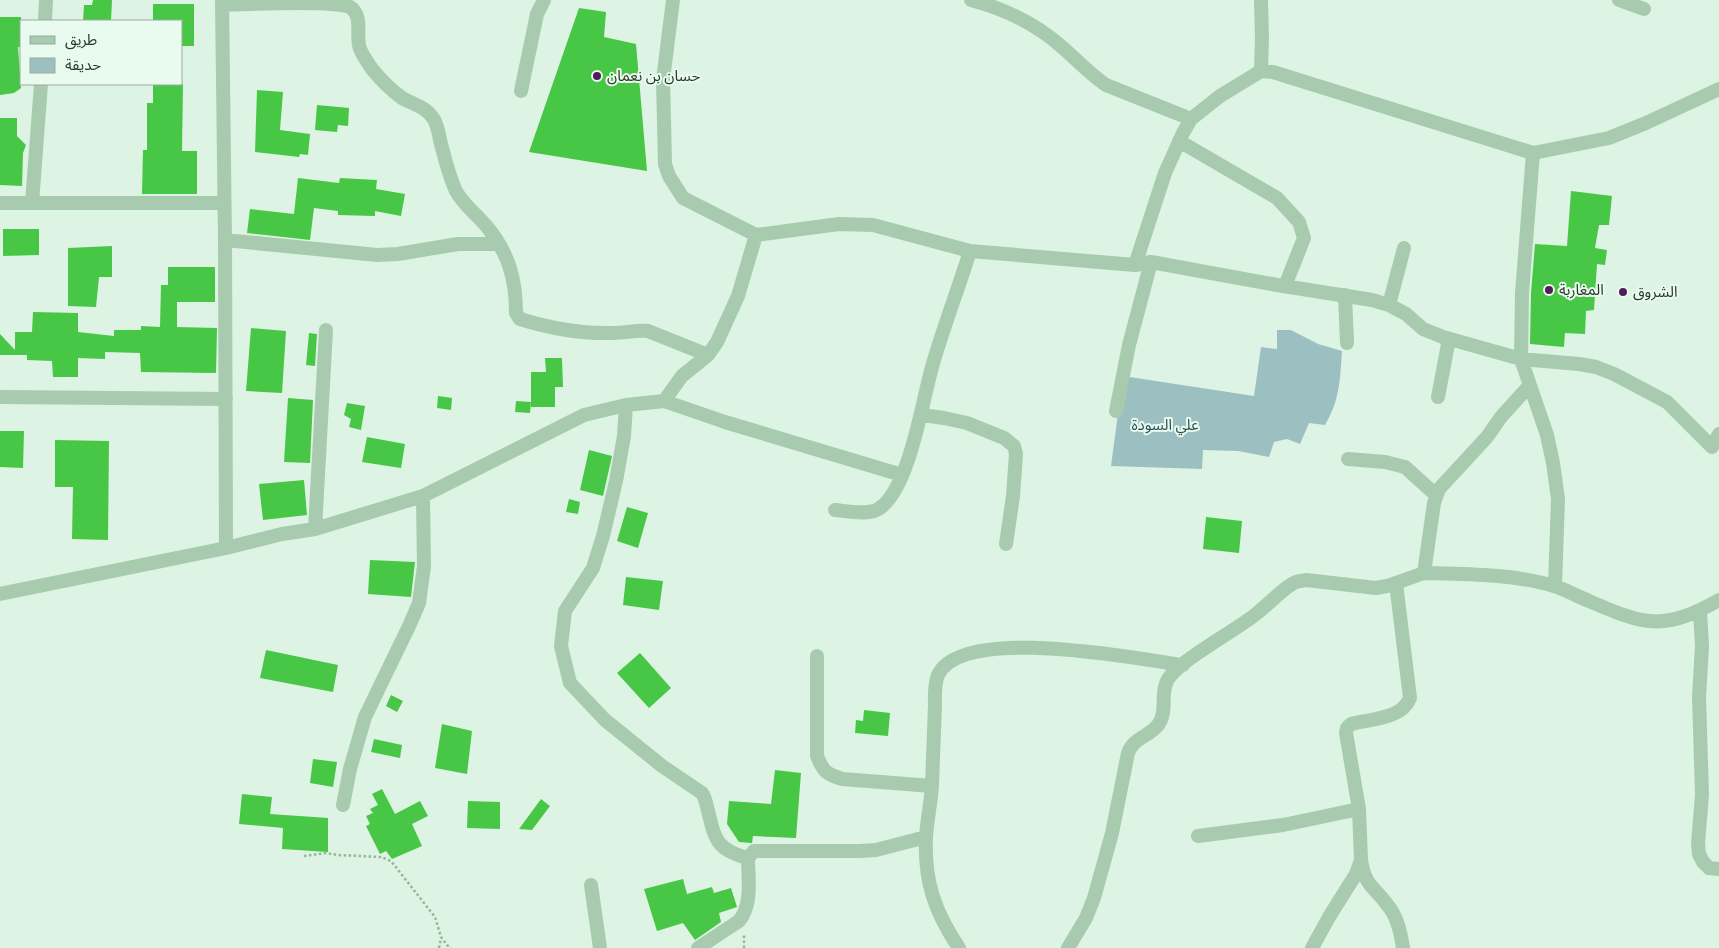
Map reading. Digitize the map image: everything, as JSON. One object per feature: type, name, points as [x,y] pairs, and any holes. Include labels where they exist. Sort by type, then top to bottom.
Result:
[{"type":"street","points":[[45,20],[46,0]]},
{"type":"street","points":[[521,91],[537,14],[544,0]]},
{"type":"street","points":[[673,0],[663,80],[665,164],[669,176],[683,198],[756,234],[839,224],[873,226],[970,251],[1135,265],[1151,262],[1372,300],[1390,305],[1406,314],[1423,329],[1449,339],[1521,359],[1579,364],[1596,367],[1614,374],[1666,402],[1715,450]]},
{"type":"street","points":[[971,0],[994,6],[1036,26],[1106,85],[1191,119]]},
{"type":"street","points":[[1248,0],[1260,4],[1261,71]]},
{"type":"street","points":[[1620,0],[1644,10]]},
{"type":"street","points":[[226,548],[222,2],[330,3],[348,6],[355,11],[358,18],[360,49],[372,68],[385,84],[401,97],[426,110],[434,119],[446,165],[456,191],[468,208],[488,228],[499,244],[511,268],[516,312],[520,319],[560,329],[612,333],[648,331],[708,355]]},
{"type":"street","points":[[1135,265],[1165,173],[1191,119],[1220,96],[1261,71],[1274,72],[1347,94],[1533,153],[1609,138],[1646,124],[1719,89]]},
{"type":"street","points":[[32,203],[41,85]]},
{"type":"street","points":[[1179,141],[1277,198],[1299,222],[1304,238],[1285,286]]},
{"type":"street","points":[[1533,153],[1522,293],[1521,359],[1547,435],[1553,463],[1558,499],[1555,586]]},
{"type":"street","points":[[0,203],[224,203]]},
{"type":"street","points":[[664,401],[682,376],[708,355],[717,342],[738,296],[756,234]]},
{"type":"street","points":[[225,240],[377,255],[398,254],[458,244],[499,244]]},
{"type":"street","points":[[1390,305],[1404,248]]},
{"type":"street","points":[[835,510],[869,512],[878,510],[887,501],[902,475],[922,416],[932,368],[970,251]]},
{"type":"street","points":[[1116,411],[1129,345],[1151,262]]},
{"type":"street","points":[[1345,295],[1346,343]]},
{"type":"street","points":[[315,529],[326,330]]},
{"type":"street","points":[[1438,397],[1449,339]]},
{"type":"street","points":[[1424,573],[1436,495],[1447,479],[1481,444],[1501,417],[1530,385]]},
{"type":"street","points":[[0,397],[226,399]]},
{"type":"street","points":[[0,594],[226,548],[282,534],[315,529],[423,496],[584,415],[626,405],[664,401],[706,416],[902,475]]},
{"type":"street","points":[[626,405],[624,436],[603,536],[593,568],[565,610],[561,646],[570,683],[605,720],[662,766],[702,792],[706,799],[717,841],[733,854],[748,858]]},
{"type":"street","points":[[922,416],[967,423],[1004,438],[1014,446],[1016,454],[1013,503],[1006,544]]},
{"type":"street","points":[[1715,450],[1719,434]]},
{"type":"street","points":[[1348,459],[1385,462],[1405,467],[1436,495]]},
{"type":"street","points":[[343,805],[350,769],[365,717],[419,603],[424,566],[423,496]]},
{"type":"street","points":[[1068,948],[1086,918],[1094,898],[1112,833],[1128,752],[1134,742],[1154,730],[1162,719],[1167,681],[1183,665],[1256,615],[1298,581],[1306,580],[1376,588],[1424,573],[1513,578],[1555,586],[1627,617],[1648,622],[1665,622],[1679,619],[1700,611],[1719,600]]},
{"type":"street","points":[[1396,583],[1410,698],[1402,710],[1395,714],[1351,724],[1347,728],[1346,733],[1359,809],[1361,860],[1367,881],[1390,907],[1399,927],[1403,948]]},
{"type":"street","points":[[1700,611],[1702,646],[1700,697],[1702,796],[1699,854],[1709,868],[1719,870]]},
{"type":"street","points":[[958,948],[943,924],[929,882],[926,837],[932,786],[936,680],[939,673],[944,667],[968,654],[979,650],[1004,648],[1054,649],[1136,657],[1183,665]]},
{"type":"street","points":[[818,656],[817,756],[822,769],[830,776],[842,779],[932,786]]},
{"type":"street","points":[[1198,836],[1283,825],[1359,809]]},
{"type":"street","points":[[698,948],[739,921],[743,916],[748,904],[748,858],[751,852],[761,850],[876,850],[926,837]]},
{"type":"street","points":[[1312,948],[1329,916],[1356,874],[1361,860]]},
{"type":"street","points":[[591,885],[600,948]]},
{"type":"path","points":[[304,856],[326,853],[381,857],[391,861],[435,917],[441,937],[447,946],[451,948]]},
{"type":"path","points":[[439,948],[441,937]]},
{"type":"green space","name":"علي السودة","points":[[1277,330],[1291,330],[1318,344],[1342,351],[1340,380],[1334,407],[1325,425],[1309,423],[1300,444],[1287,439],[1274,442],[1269,457],[1238,451],[1203,450],[1202,469],[1111,466],[1123,376],[1254,396],[1261,347],[1277,349]]},
{"type":"building","points":[[93,0],[112,0],[111,20],[83,20],[84,5],[92,5]]},
{"type":"building","points":[[153,4],[194,4],[194,46],[182,46],[182,20],[153,20]]},
{"type":"building","name":"حسان بن نعمان","points":[[579,8],[606,12],[604,37],[636,44],[647,171],[529,152]]},
{"type":"building","points":[[0,17],[21,17],[20,47],[18,47],[21,88],[14,93],[0,95]]},
{"type":"building","points":[[183,84],[182,151],[197,151],[197,194],[142,194],[143,150],[147,150],[147,103],[153,103],[153,85]]},
{"type":"building","points":[[257,90],[283,92],[280,130],[310,134],[308,155],[300,154],[299,157],[255,152]]},
{"type":"building","points":[[317,105],[349,108],[348,126],[338,125],[337,132],[315,130]]},
{"type":"building","points":[[0,118],[17,118],[17,136],[26,145],[23,153],[22,186],[0,185]]},
{"type":"building","points":[[298,178],[339,183],[340,178],[377,180],[376,189],[405,194],[401,216],[375,211],[375,216],[338,215],[338,211],[314,208],[310,240],[247,233],[250,209],[294,214]]},
{"type":"building","points":[[1571,191],[1612,196],[1609,225],[1599,225],[1595,248],[1607,250],[1605,265],[1597,264],[1594,310],[1586,311],[1585,334],[1565,333],[1564,347],[1530,344],[1531,293],[1535,244],[1567,246]]},
{"type":"building","points":[[3,229],[39,229],[39,255],[3,256]]},
{"type":"building","points":[[112,246],[112,277],[99,277],[96,307],[68,306],[68,248]]},
{"type":"building","points":[[168,267],[215,267],[215,302],[177,302],[177,327],[217,328],[216,373],[141,372],[140,353],[105,352],[105,359],[78,358],[78,377],[53,377],[52,361],[27,360],[27,355],[0,355],[0,334],[15,350],[15,332],[32,332],[33,312],[78,313],[78,332],[114,336],[114,330],[141,330],[141,326],[160,327],[161,285],[168,285]]},
{"type":"building","points":[[251,328],[286,331],[282,393],[246,391]]},
{"type":"building","points":[[309,333],[317,334],[315,366],[306,365]]},
{"type":"building","points":[[545,358],[562,358],[563,387],[555,387],[555,407],[531,407],[531,372],[546,372]]},
{"type":"building","points":[[438,396],[452,398],[451,410],[437,408]]},
{"type":"building","points":[[288,398],[313,400],[310,463],[284,462]]},
{"type":"building","points":[[516,401],[531,402],[530,413],[515,412]]},
{"type":"building","points":[[347,403],[365,406],[361,430],[349,427],[351,419],[344,415]]},
{"type":"building","points":[[0,431],[24,431],[23,468],[0,467]]},
{"type":"building","points":[[367,437],[405,444],[401,468],[362,462]]},
{"type":"building","points":[[55,440],[109,441],[108,540],[72,539],[73,487],[55,487]]},
{"type":"building","points":[[589,450],[612,456],[603,496],[580,490]]},
{"type":"building","points":[[304,480],[307,515],[263,520],[259,484]]},
{"type":"building","points":[[569,499],[580,502],[578,514],[566,512]]},
{"type":"building","points":[[627,507],[648,513],[638,548],[617,541]]},
{"type":"building","points":[[1206,517],[1242,521],[1239,553],[1203,549]]},
{"type":"building","points":[[370,560],[415,562],[411,597],[368,594]]},
{"type":"building","points":[[626,577],[663,581],[659,610],[623,605]]},
{"type":"building","points":[[266,650],[338,665],[333,692],[260,678]]},
{"type":"building","points":[[640,653],[671,688],[649,708],[617,673]]},
{"type":"building","points":[[391,695],[403,701],[397,712],[386,706]]},
{"type":"building","points":[[864,710],[890,713],[888,736],[855,733],[856,720],[863,721]]},
{"type":"building","points":[[442,724],[472,731],[467,774],[435,768]]},
{"type":"building","points":[[374,739],[402,745],[400,758],[371,752]]},
{"type":"building","points":[[313,759],[337,762],[333,787],[310,783]]},
{"type":"building","points":[[775,770],[801,773],[796,838],[753,836],[752,843],[739,842],[727,824],[729,801],[771,804]]},
{"type":"building","points":[[382,789],[395,814],[420,801],[428,816],[412,824],[422,846],[392,859],[386,851],[380,854],[366,826],[370,824],[366,816],[373,813],[370,809],[378,805],[372,794]]},
{"type":"building","points":[[242,794],[272,797],[270,814],[328,818],[328,852],[282,849],[283,828],[239,824]]},
{"type":"building","points":[[541,799],[550,806],[532,830],[519,829]]},
{"type":"building","points":[[468,801],[500,802],[500,829],[467,828]]},
{"type":"building","points":[[683,879],[687,894],[712,887],[714,893],[731,888],[737,907],[719,913],[721,922],[695,940],[683,923],[657,931],[644,889]]},
{"type":"place","name":"حسان بن نعمان","points":[[597,76]]},
{"type":"place","name":"المغاربة","points":[[1549,290]]},
{"type":"place","name":"الشروق","points":[[1623,292]]}]
